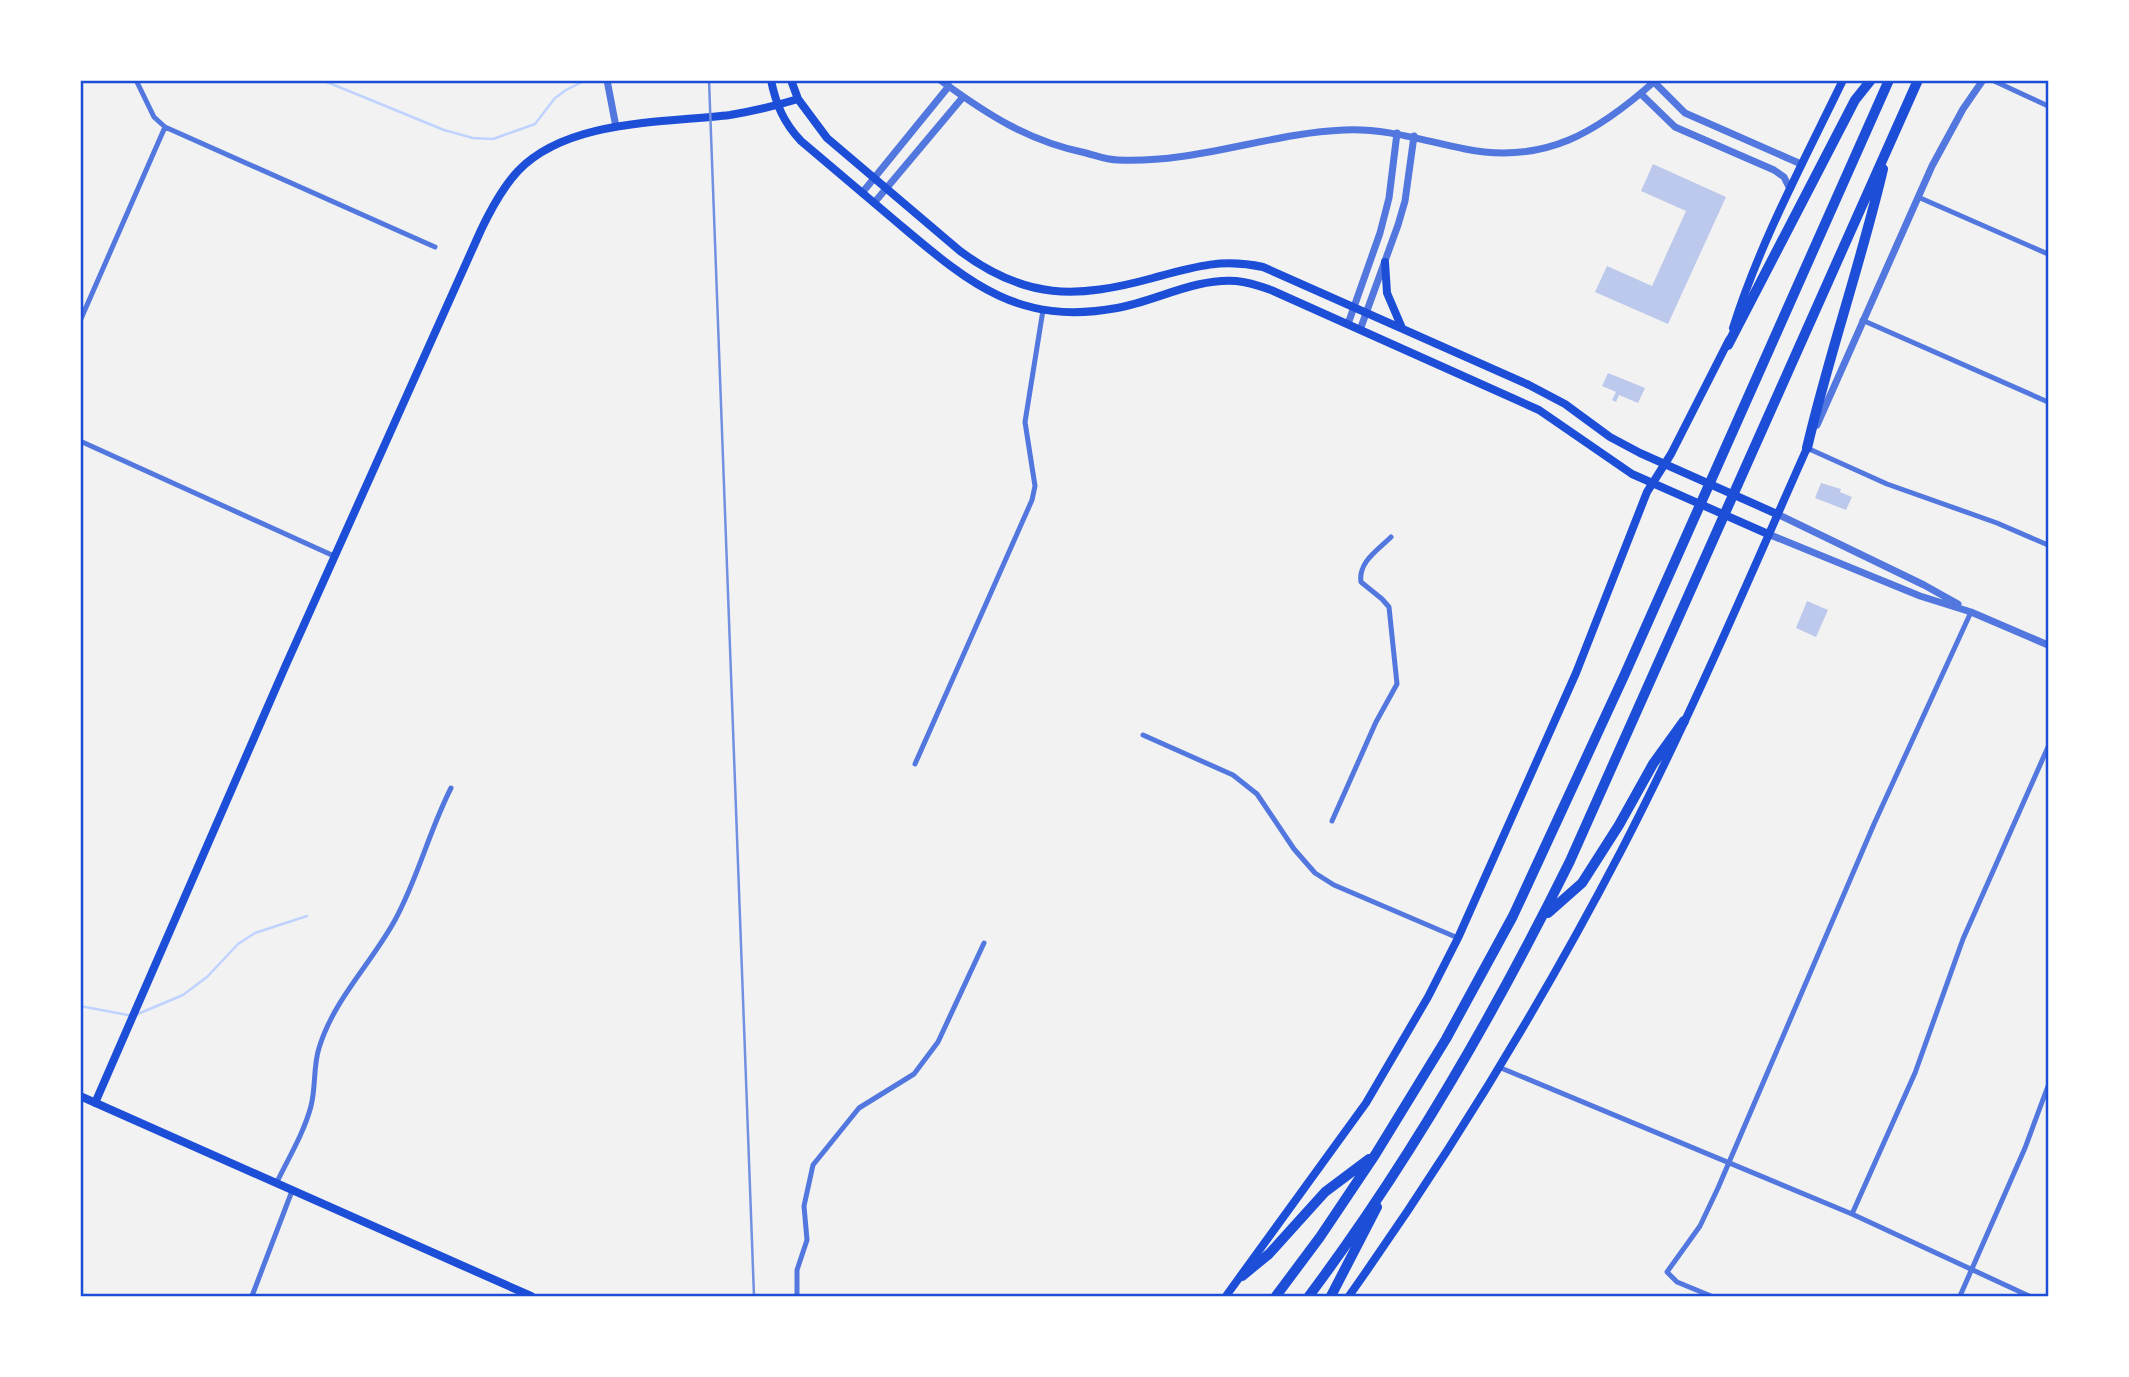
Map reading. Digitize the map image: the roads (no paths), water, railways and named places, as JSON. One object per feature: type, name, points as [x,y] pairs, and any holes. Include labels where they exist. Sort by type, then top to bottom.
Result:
[{"type":"highway","points":[[1728,345],[1855,100],[1871,80]]},
{"type":"highway","points":[[1276,1297],[1375,1155],[1471,995],[1513,916],[1545,850],[1889,80]]},
{"type":"highway","points":[[1309,1297],[1396,1169],[1482,1029],[1542,918],[1918,80]]},
{"type":"highway","points":[[1807,448],[1825,373],[1865,244],[1889,144]]},
{"type":"highway","points":[[1542,918],[1582,883],[1653,764],[1684,721]]},
{"type":"highway","points":[[1242,1276],[1269,1254],[1325,1192],[1375,1155]]},
{"type":"highway","points":[[1331,1297],[1396,1169]]},
{"type":"main road","points":[[771,80],[777,106],[787,125],[802,141],[948,266],[982,289],[1016,303],[1043,310],[1090,312],[1119,307],[1202,284],[1236,281],[1272,290],[1539,410],[1618,466],[1768,534]]},
{"type":"main road","points":[[791,80],[798,99],[827,138],[978,265],[1022,285],[1044,290],[1089,292],[1191,267],[1228,262],[1263,267],[1528,385],[1565,404],[1616,440],[1640,453],[1777,514]]},
{"type":"main road","points":[[1226,1297],[1366,1103],[1399,1049],[1458,938],[1589,643],[1653,483],[1728,345],[1742,298],[1801,164],[1843,80]]},
{"type":"main road","points":[[95,1103],[334,556],[481,230],[506,185],[520,169],[557,145],[585,134],[616,127],[731,114],[777,106],[798,99]]},
{"type":"main road","points":[[1385,262],[1387,293],[1402,328]]},
{"type":"main road","points":[[1349,1297],[1405,1218],[1501,1068],[1621,852],[1684,721],[1807,448]]},
{"type":"main road","points":[[80,1096],[531,1297]]},
{"type":"street","points":[[136,80],[154,117],[165,127],[435,247]]},
{"type":"street","points":[[607,80],[616,127]]},
{"type":"street","points":[[940,80],[1003,124],[1045,143],[1116,160],[1160,158],[1342,130],[1378,130],[1499,154],[1525,152],[1570,141],[1612,118],[1655,81],[1685,113],[1801,164]]},
{"type":"street","points":[[1983,80],[1963,109],[1918,197],[1807,448],[1887,484],[1997,523],[2049,545]]},
{"type":"street","points":[[1992,80],[2049,106]]},
{"type":"street","points":[[862,193],[949,86]]},
{"type":"street","points":[[1641,94],[1675,127],[1774,170],[1784,177],[1790,189]]},
{"type":"street","points":[[874,203],[963,97]]},
{"type":"street","points":[[80,321],[165,127]]},
{"type":"street","points":[[1348,324],[1380,233],[1389,198],[1397,133]]},
{"type":"street","points":[[1360,330],[1405,201],[1414,136]]},
{"type":"street","points":[[1918,197],[2049,254]]},
{"type":"street","points":[[915,764],[1032,500],[1035,486],[1025,422],[1043,310]]},
{"type":"street","points":[[1862,320],[2049,402]]},
{"type":"street","points":[[80,441],[334,556]]},
{"type":"street","points":[[1777,514],[1924,585],[1971,612]]},
{"type":"street","points":[[1768,534],[2049,645]]},
{"type":"street","points":[[1332,821],[1376,722],[1397,684],[1390,607],[1361,582],[1360,573],[1364,564],[1391,537]]},
{"type":"street","points":[[1711,1297],[1677,1282],[1667,1272],[1700,1226],[1874,824],[1971,612]]},
{"type":"street","points":[[1143,735],[1233,775],[1257,794],[1294,849],[1315,873],[1334,886],[1458,938]]},
{"type":"street","points":[[1852,1214],[1915,1073],[1963,939],[2049,747]]},
{"type":"street","points":[[276,1184],[312,1105],[313,1079],[319,1048],[342,997],[396,919],[435,818],[451,788]]},
{"type":"street","points":[[797,1297],[797,1270],[807,1240],[804,1206],[813,1165],[859,1108],[915,1073],[938,1042],[984,943]]},
{"type":"street","points":[[1501,1068],[1852,1214],[2029,1297]]},
{"type":"street","points":[[1960,1297],[2049,1086]]},
{"type":"street","points":[[252,1297],[292,1191]]},
{"type":"waterway","points":[[322,80],[444,130],[473,138],[493,139],[535,124],[555,98],[586,80]]},
{"type":"waterway","points":[[80,1006],[133,1016],[183,995],[207,977],[238,944],[255,933],[307,916]]},
{"type":"railway","points":[[709,80],[754,1296]]}]
